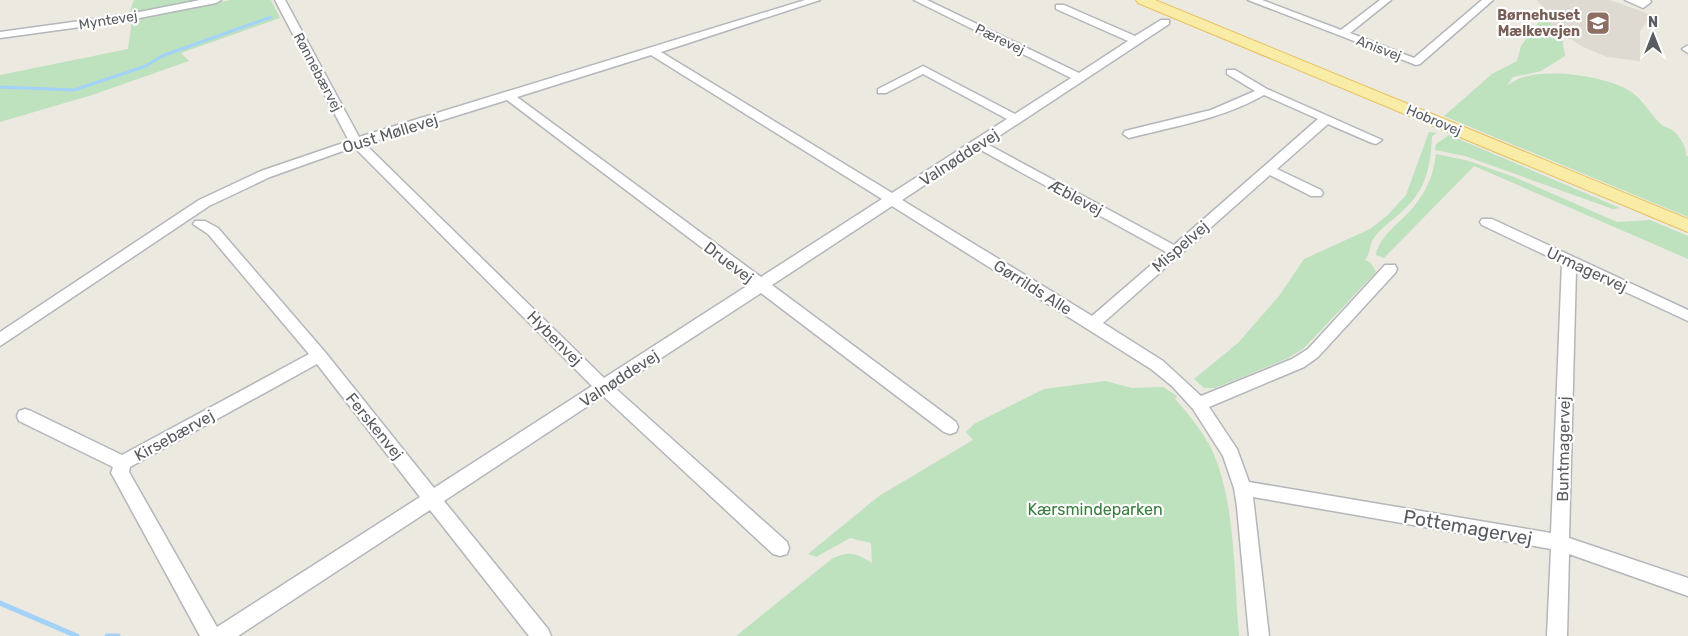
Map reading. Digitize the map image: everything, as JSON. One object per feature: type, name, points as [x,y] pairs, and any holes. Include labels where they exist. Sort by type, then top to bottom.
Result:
[{"type":"main road","name":"Hobrovej","points":[[1143,0],[1688,226]]},
{"type":"main road","name":"Hobrovej","points":[[1150,0],[1179,14]]},
{"type":"street","name":"Myntevej","points":[[0,35],[124,18],[216,0]]},
{"type":"street","name":"Rønnebærvej","points":[[280,0],[348,130],[357,143]]},
{"type":"street","name":"Oust Møllevej","points":[[0,340],[204,203],[230,189],[274,171],[357,143],[815,0]]},
{"type":"street","name":"Pærevej","points":[[919,0],[1081,78]]},
{"type":"street","name":"Anisvej","points":[[1253,0],[1416,62],[1492,0]]},
{"type":"street","points":[[1342,34],[1386,0]]},
{"type":"street","points":[[1630,0],[1643,4],[1646,2]]},
{"type":"street","points":[[1060,7],[1137,41]]},
{"type":"street","name":"Valnøddevej","points":[[221,636],[1165,22]]},
{"type":"street","name":"Gørrilds Alle","points":[[652,51],[1157,364],[1199,404],[1231,454],[1243,488],[1259,636]]},
{"type":"street","name":"Valnøddevej","points":[[882,91],[923,69],[1016,119]]},
{"type":"street","points":[[1231,72],[1263,91],[1376,140]]},
{"type":"street","points":[[1129,134],[1216,112],[1246,102],[1263,91]]},
{"type":"street","name":"Druevej","points":[[509,96],[950,427]]},
{"type":"street","name":"Mispelvej","points":[[1093,324],[1326,119]]},
{"type":"street","name":"Hybenvej","points":[[357,143],[604,388],[780,548]]},
{"type":"street","name":"Æblevej","points":[[978,144],[1175,250]]},
{"type":"street","points":[[1268,169],[1316,193]]},
{"type":"street","name":"Urmagervej","points":[[1487,222],[1688,316]]},
{"type":"street","name":"Ferskenvej","points":[[200,224],[213,231],[319,356],[542,636]]},
{"type":"street","name":"Buntmagervej","points":[[1557,636],[1569,261]]},
{"type":"street","points":[[1199,404],[1298,363],[1313,353],[1390,268]]},
{"type":"street","name":"Kirsebærvej","points":[[211,636],[120,473],[122,463],[319,356]]},
{"type":"street","points":[[25,416],[122,463]]},
{"type":"street","name":"Pottemagervej","points":[[1243,488],[1561,543],[1688,587]]},
{"type":"shaded area","name":"Børnehuset Mælkevejen","points":[[1537,0],[1610,0],[1652,15],[1640,31],[1640,61],[1607,57],[1583,47],[1571,39],[1562,38],[1544,15],[1544,8]]},
{"type":"green space","points":[[134,0],[200,0],[129,14]]},
{"type":"green space","points":[[230,0],[271,0],[280,18],[181,53],[189,61],[92,95],[0,122],[0,75],[128,49],[132,20]]},
{"type":"green space","points":[[1544,15],[1562,38],[1565,56],[1541,71],[1513,77],[1506,87],[1517,80],[1531,75],[1567,74],[1603,80],[1630,91],[1639,98],[1664,127],[1675,132],[1684,145],[1686,156],[1688,156],[1688,217],[1444,116],[1492,74],[1517,61],[1521,46]]},
{"type":"green space","points":[[1429,132],[1437,133],[1432,136],[1428,170],[1421,189],[1407,206],[1375,236],[1365,260],[1371,263],[1376,272],[1303,349],[1286,359],[1215,388],[1204,388],[1194,379],[1238,343],[1279,296],[1304,259],[1370,229],[1388,215],[1406,195]]},
{"type":"green space","points":[[1449,135],[1620,208],[1613,209],[1465,156],[1435,150],[1436,144]]},
{"type":"green space","points":[[1436,154],[1469,161],[1514,177],[1617,222],[1650,220],[1688,236],[1688,259],[1474,166],[1384,258],[1376,255],[1387,234],[1411,210],[1424,192],[1432,174]]},
{"type":"green space","name":"Kærsmindeparken","points":[[1105,381],[1132,388],[1163,387],[1177,396],[1175,399],[1194,422],[1215,456],[1224,486],[1231,528],[1239,636],[736,636],[833,558],[845,554],[853,554],[872,563],[871,543],[850,538],[816,557],[808,554],[879,496],[973,440],[966,432],[974,424],[1044,389]]},
{"type":"waterway","points":[[0,87],[74,90],[146,66],[162,56],[271,17]]},
{"type":"waterway","points":[[0,603],[77,636]]},
{"type":"waterway","points":[[107,636],[118,636]]},
{"type":"place","name":"Børnehuset Mælkevejen","points":[[1598,23]]}]
